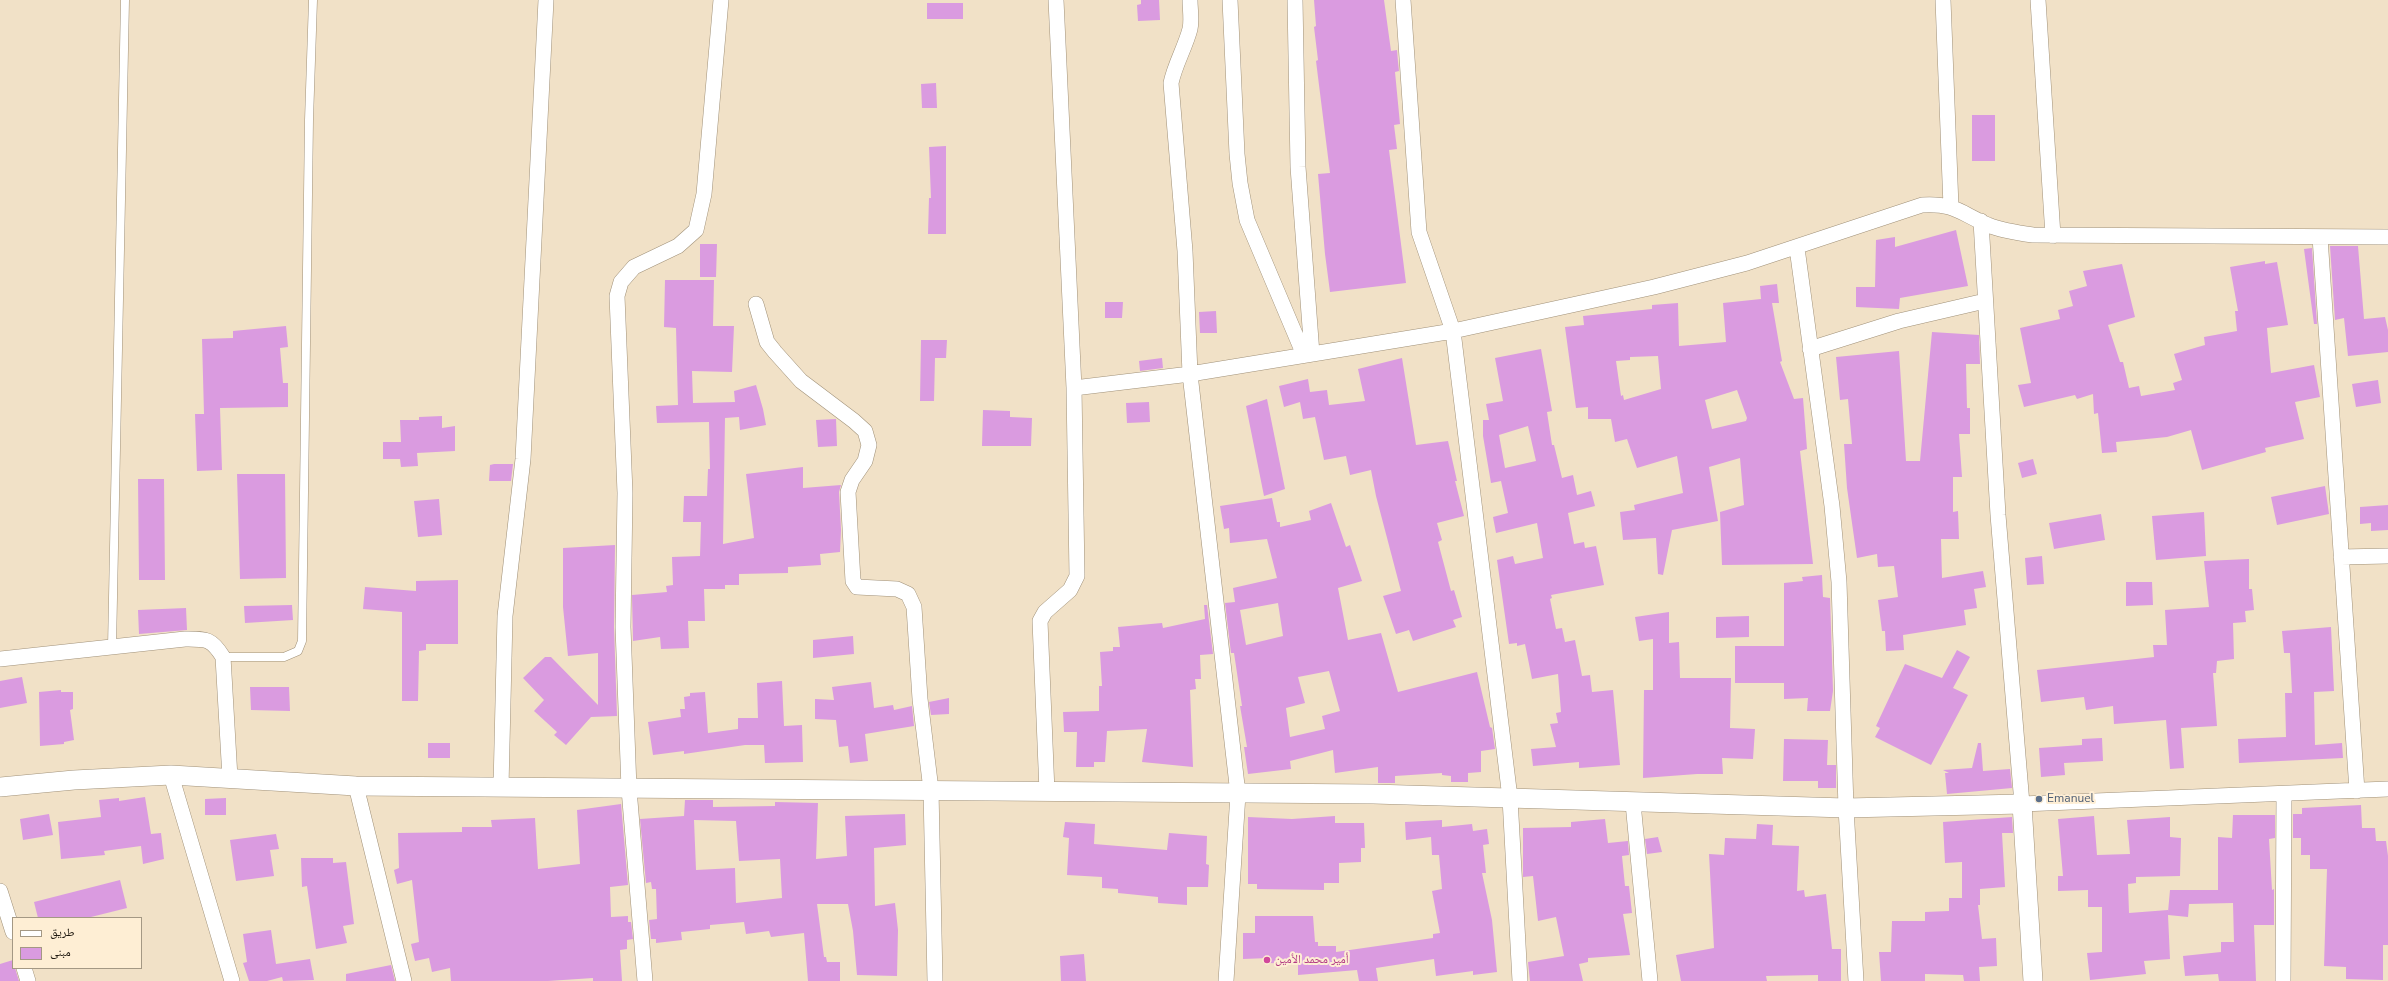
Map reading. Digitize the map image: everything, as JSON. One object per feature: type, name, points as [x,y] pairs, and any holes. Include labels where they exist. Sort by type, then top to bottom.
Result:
[{"type":"street","points":[[501,787],[505,616],[523,459],[546,0]]},
{"type":"street","points":[[645,981],[629,789],[623,627],[625,493],[617,296],[622,282],[634,267],[678,246],[696,230],[704,194],[721,0]]},
{"type":"street","points":[[1047,792],[1040,621],[1045,612],[1070,590],[1077,576],[1074,388],[1056,0]]},
{"type":"street","points":[[1190,0],[1190,27],[1175,65],[1171,83],[1185,251],[1190,374],[1238,794],[1226,981]]},
{"type":"street","points":[[1230,0],[1237,154],[1240,183],[1247,220],[1308,355]]},
{"type":"street","points":[[1295,0],[1298,167],[1308,355]]},
{"type":"street","points":[[1403,0],[1419,232],[1453,331],[1510,798],[1520,981]]},
{"type":"street","points":[[1943,0],[1951,207]]},
{"type":"street","points":[[2038,0],[2053,236]]},
{"type":"street","points":[[1074,388],[1190,374],[1453,331],[1654,287],[1797,248],[1922,205],[1941,204],[1951,207],[1980,221],[2009,232],[2053,236],[2388,237]]},
{"type":"street","points":[[1980,221],[1998,516],[2022,804],[2033,981]]},
{"type":"street","points":[[2320,237],[2357,791]]},
{"type":"street","points":[[1797,248],[1832,506],[1842,616],[1846,808],[1856,981]]},
{"type":"street","points":[[1810,349],[1899,321],[1985,301]]},
{"type":"street","points":[[756,304],[767,342],[775,352],[801,381],[865,431],[869,445],[865,461],[852,480],[848,492],[852,581],[857,587],[897,589],[908,594],[914,607],[920,699],[931,790],[935,981]]},
{"type":"street","points":[[2341,557],[2388,556]]},
{"type":"street","points":[[0,659],[205,639],[215,644],[223,657],[230,778]]},
{"type":"street","points":[[0,787],[74,780],[171,775],[356,786],[1373,794],[1633,803],[1846,808],[2022,804],[2388,789]]},
{"type":"street","points":[[171,775],[232,981]]},
{"type":"street","points":[[356,786],[404,981]]},
{"type":"street","points":[[2283,981],[2284,794]]},
{"type":"street","points":[[1633,803],[1650,981]]},
{"type":"street","points":[[0,891],[12,929]]},
{"type":"street","points":[[24,969],[28,981]]},
{"type":"lane","points":[[112,647],[125,0]]},
{"type":"lane","points":[[223,657],[284,657],[298,651],[302,641],[309,120],[313,0]]},
{"type":"building","points":[[1141,0],[1159,0],[1160,20],[1138,21],[1137,5],[1141,4]]},
{"type":"building","points":[[1314,0],[1384,0],[1391,51],[1397,50],[1399,71],[1395,72],[1400,124],[1394,125],[1397,149],[1389,150],[1406,283],[1330,292],[1318,174],[1330,173],[1316,61],[1318,60],[1314,27],[1316,26]]},
{"type":"building","points":[[927,3],[963,3],[963,19],[927,19]]},
{"type":"building","points":[[936,83],[937,108],[922,108],[921,84]]},
{"type":"building","points":[[1972,115],[1995,115],[1995,161],[1972,161]]},
{"type":"building","points":[[946,146],[946,234],[928,234],[929,198],[931,198],[929,147]]},
{"type":"building","points":[[1956,230],[1968,286],[1900,298],[1899,309],[1856,307],[1856,287],[1875,287],[1876,240],[1895,237],[1895,247]]},
{"type":"building","points":[[700,244],[717,244],[716,277],[700,277]]},
{"type":"building","points":[[2330,246],[2358,246],[2364,319],[2385,317],[2388,330],[2388,352],[2348,356],[2344,318],[2335,320]]},
{"type":"building","points":[[2312,248],[2317,324],[2314,324],[2304,249]]},
{"type":"building","points":[[2265,261],[2265,264],[2277,262],[2288,325],[2267,328],[2271,373],[2314,365],[2320,397],[2295,402],[2304,439],[2265,448],[2266,452],[2202,470],[2191,430],[2167,437],[2116,442],[2117,452],[2102,453],[2098,413],[2094,414],[2093,394],[2077,399],[2075,395],[2024,407],[2018,385],[2031,383],[2020,328],[2060,319],[2058,310],[2073,306],[2069,291],[2087,286],[2083,271],[2122,264],[2135,317],[2108,325],[2120,362],[2123,362],[2129,388],[2139,386],[2141,396],[2175,390],[2173,383],[2182,380],[2174,354],[2205,345],[2204,337],[2237,331],[2235,311],[2238,311],[2230,267]]},
{"type":"building","points":[[665,280],[714,280],[713,326],[734,326],[732,372],[692,371],[693,403],[735,402],[734,391],[756,385],[763,409],[766,425],[740,430],[739,417],[725,418],[723,544],[754,538],[746,474],[803,467],[803,488],[841,485],[839,492],[841,530],[840,552],[820,554],[821,565],[788,567],[788,573],[739,574],[739,585],[725,585],[725,589],[704,589],[705,621],[688,621],[689,648],[661,649],[660,637],[633,641],[632,595],[667,592],[666,586],[673,585],[672,557],[700,556],[701,522],[683,522],[684,496],[707,496],[708,469],[710,469],[709,422],[657,423],[656,406],[678,405],[676,328],[664,327]]},
{"type":"building","points":[[1777,284],[1779,303],[1772,303],[1782,361],[1780,362],[1794,399],[1803,398],[1807,449],[1800,451],[1813,564],[1722,565],[1720,512],[1744,505],[1740,458],[1709,467],[1718,521],[1672,530],[1663,575],[1658,574],[1656,538],[1623,540],[1620,512],[1635,510],[1634,505],[1683,493],[1677,456],[1637,468],[1627,439],[1615,442],[1611,419],[1588,419],[1588,407],[1576,408],[1565,327],[1584,325],[1583,316],[1652,309],[1652,305],[1678,303],[1679,346],[1726,342],[1723,303],[1761,299],[1760,286]],"holes":[[[1658,356],[1661,389],[1624,400],[1623,395],[1621,396],[1616,361],[1630,360],[1630,357]],[[1737,390],[1747,418],[1746,421],[1712,429],[1705,400]]]},
{"type":"building","points":[[1105,302],[1123,302],[1122,318],[1105,318]]},
{"type":"building","points":[[1216,311],[1217,333],[1200,333],[1199,312]]},
{"type":"building","points":[[286,326],[288,347],[280,348],[283,383],[288,383],[288,407],[220,408],[222,470],[197,471],[195,414],[204,414],[202,339],[233,338],[233,331]]},
{"type":"building","points":[[1932,332],[1979,335],[1980,364],[1966,364],[1967,408],[1970,408],[1970,434],[1959,434],[1962,477],[1953,477],[1953,512],[1958,511],[1959,539],[1941,539],[1942,578],[1983,571],[1986,587],[1974,589],[1977,608],[1964,610],[1966,625],[1903,635],[1904,650],[1886,651],[1885,631],[1882,631],[1878,600],[1898,597],[1894,566],[1878,567],[1877,554],[1857,558],[1847,488],[1844,444],[1852,444],[1848,399],[1840,400],[1836,357],[1899,351],[1906,461],[1920,461]]},
{"type":"building","points":[[921,340],[947,340],[946,358],[935,358],[934,401],[920,401]]},
{"type":"building","points":[[1541,349],[1552,411],[1547,412],[1552,445],[1554,445],[1562,478],[1573,475],[1577,495],[1591,491],[1595,506],[1568,513],[1574,544],[1584,542],[1585,548],[1596,546],[1604,585],[1551,595],[1552,598],[1550,599],[1556,629],[1562,628],[1565,642],[1575,640],[1582,676],[1590,675],[1592,692],[1613,690],[1620,765],[1579,768],[1579,762],[1533,766],[1531,749],[1556,747],[1550,724],[1558,723],[1556,713],[1561,712],[1558,674],[1532,679],[1525,644],[1517,646],[1517,643],[1509,644],[1497,560],[1513,556],[1515,564],[1543,558],[1537,523],[1496,533],[1493,517],[1508,513],[1501,481],[1491,483],[1483,436],[1483,420],[1489,420],[1486,404],[1503,401],[1495,358]],"holes":[[[1528,426],[1536,461],[1505,468],[1499,435]]]},
{"type":"building","points":[[1162,358],[1163,368],[1140,371],[1139,361]]},
{"type":"building","points":[[1402,358],[1416,445],[1448,441],[1457,481],[1455,481],[1464,516],[1437,523],[1442,540],[1438,542],[1451,591],[1454,590],[1462,617],[1453,620],[1456,627],[1413,641],[1409,630],[1396,634],[1383,596],[1401,591],[1376,496],[1371,470],[1350,475],[1346,456],[1324,460],[1315,417],[1303,419],[1300,402],[1284,407],[1279,386],[1308,379],[1310,392],[1327,390],[1329,405],[1365,401],[1358,369]]},
{"type":"building","points":[[2378,380],[2381,403],[2356,407],[2352,384]]},
{"type":"building","points":[[1267,399],[1285,489],[1264,496],[1246,406]]},
{"type":"building","points":[[1149,402],[1150,422],[1127,423],[1126,403]]},
{"type":"building","points":[[983,410],[1010,411],[1010,417],[1032,418],[1031,446],[982,446]]},
{"type":"building","points":[[442,416],[442,428],[455,426],[455,451],[417,453],[418,466],[401,467],[400,459],[383,459],[383,442],[401,442],[400,420],[419,420],[419,417]]},
{"type":"building","points":[[836,419],[837,446],[818,447],[816,420]]},
{"type":"building","points":[[2033,459],[2037,474],[2022,478],[2018,463]]},
{"type":"building","points":[[513,464],[511,481],[489,481],[490,465]]},
{"type":"building","points":[[237,474],[285,474],[286,578],[240,579]]},
{"type":"building","points":[[138,479],[164,479],[165,580],[139,580]]},
{"type":"building","points":[[2325,486],[2329,514],[2277,525],[2271,497]]},
{"type":"building","points":[[1272,498],[1277,522],[1280,522],[1280,527],[1311,520],[1309,511],[1331,503],[1346,547],[1350,545],[1362,581],[1338,588],[1348,640],[1381,633],[1398,692],[1477,672],[1490,727],[1492,728],[1495,749],[1481,751],[1481,772],[1468,773],[1468,782],[1451,782],[1451,776],[1442,775],[1442,773],[1395,776],[1395,783],[1378,783],[1378,767],[1335,773],[1333,750],[1290,761],[1291,769],[1248,774],[1244,747],[1247,747],[1240,706],[1242,706],[1234,653],[1231,653],[1225,603],[1235,602],[1233,588],[1277,578],[1267,539],[1230,543],[1229,528],[1224,529],[1220,506]],"holes":[[[1278,603],[1283,636],[1246,645],[1240,610]],[[1329,671],[1340,711],[1322,716],[1325,729],[1290,737],[1286,708],[1305,703],[1298,677]]]},
{"type":"building","points":[[439,499],[442,535],[418,537],[414,501]]},
{"type":"building","points":[[2388,505],[2388,530],[2371,531],[2371,523],[2360,524],[2360,507]]},
{"type":"building","points":[[2204,512],[2206,556],[2156,560],[2152,516]]},
{"type":"building","points":[[2101,514],[2105,540],[2054,549],[2049,523]]},
{"type":"building","points":[[615,545],[614,627],[617,716],[591,717],[566,745],[554,735],[557,732],[534,711],[544,700],[523,678],[545,657],[551,657],[598,705],[598,653],[568,656],[563,607],[563,548]]},
{"type":"building","points":[[2042,556],[2044,584],[2027,585],[2025,558]]},
{"type":"building","points":[[2249,559],[2249,589],[2252,589],[2254,610],[2245,611],[2246,622],[2233,623],[2234,659],[2217,661],[2216,673],[2213,673],[2217,726],[2181,728],[2184,768],[2170,769],[2166,720],[2114,724],[2113,706],[2086,710],[2084,697],[2041,702],[2037,670],[2154,657],[2153,645],[2167,645],[2165,610],[2209,607],[2204,561]]},
{"type":"building","points":[[1822,575],[1823,597],[1830,598],[1833,691],[1830,711],[1807,711],[1808,698],[1784,699],[1784,683],[1735,683],[1735,646],[1784,646],[1784,583],[1803,581],[1802,577]]},
{"type":"building","points":[[458,580],[458,644],[426,644],[426,650],[419,651],[418,701],[402,701],[402,612],[363,609],[365,587],[416,591],[416,581]]},
{"type":"building","points":[[2126,582],[2152,582],[2153,605],[2126,606]]},
{"type":"building","points":[[292,605],[293,620],[245,623],[244,606]]},
{"type":"building","points":[[1204,605],[1207,605],[1213,654],[1200,655],[1201,679],[1195,679],[1196,689],[1190,690],[1193,767],[1142,762],[1147,729],[1107,731],[1105,762],[1094,762],[1094,767],[1076,767],[1077,732],[1064,732],[1063,712],[1099,711],[1099,686],[1102,686],[1100,652],[1113,651],[1113,647],[1120,647],[1118,627],[1162,623],[1163,628],[1205,619]]},
{"type":"building","points":[[186,608],[187,630],[139,634],[138,610]]},
{"type":"building","points":[[1669,612],[1669,643],[1679,642],[1680,678],[1731,678],[1730,728],[1755,729],[1753,759],[1722,758],[1723,774],[1697,774],[1643,778],[1644,690],[1653,690],[1653,639],[1639,641],[1635,617]]},
{"type":"building","points":[[1749,616],[1749,637],[1716,638],[1716,617]]},
{"type":"building","points":[[2331,627],[2334,691],[2314,692],[2315,745],[2342,743],[2343,758],[2239,763],[2238,739],[2286,737],[2285,693],[2292,693],[2290,653],[2284,653],[2282,631]]},
{"type":"building","points":[[853,636],[854,654],[813,658],[813,640]]},
{"type":"building","points":[[1957,650],[1970,657],[1953,688],[1968,695],[1931,765],[1875,737],[1880,728],[1876,726],[1905,664],[1942,678]]},
{"type":"building","points":[[22,677],[27,703],[0,708],[0,681]]},
{"type":"building","points":[[782,681],[784,726],[802,725],[803,762],[765,763],[764,745],[745,745],[684,754],[684,751],[653,755],[648,722],[681,717],[680,709],[685,709],[684,697],[690,696],[690,693],[705,692],[708,733],[738,729],[738,718],[758,718],[757,683]]},
{"type":"building","points":[[871,682],[874,708],[893,705],[894,710],[912,706],[914,726],[865,734],[868,761],[850,763],[848,746],[839,747],[836,720],[815,719],[815,699],[834,700],[832,687]]},
{"type":"building","points":[[250,687],[289,687],[290,711],[251,710]]},
{"type":"building","points":[[61,690],[61,692],[73,692],[73,709],[70,710],[74,740],[64,742],[64,744],[40,746],[39,692]]},
{"type":"building","points":[[949,698],[949,714],[931,715],[929,702]]},
{"type":"building","points":[[2102,738],[2103,761],[2064,763],[2065,775],[2041,777],[2039,748],[2082,745],[2082,739]]},
{"type":"building","points":[[1784,739],[1828,740],[1827,765],[1836,765],[1836,788],[1818,788],[1818,781],[1783,781]]},
{"type":"building","points":[[428,743],[450,743],[450,758],[428,758]]},
{"type":"building","points":[[1978,743],[1981,743],[1983,771],[2010,769],[2012,788],[1947,794],[1945,773],[1949,773],[1943,770],[1972,768]]},
{"type":"building","points":[[145,797],[151,834],[161,833],[164,859],[143,864],[141,846],[104,851],[105,855],[61,859],[58,822],[101,817],[99,800],[119,798],[119,801]]},
{"type":"building","points":[[226,798],[226,815],[205,815],[205,799]]},
{"type":"building","points":[[685,800],[713,800],[713,807],[775,806],[775,802],[818,803],[816,859],[847,856],[845,816],[905,814],[906,845],[874,848],[875,906],[895,903],[898,930],[897,976],[857,975],[853,931],[848,904],[817,904],[824,957],[826,957],[827,962],[840,962],[840,981],[808,981],[804,933],[771,937],[769,931],[746,934],[744,922],[710,925],[710,929],[681,932],[682,940],[656,943],[656,939],[651,939],[649,920],[657,919],[656,889],[652,889],[651,882],[646,883],[640,819],[684,816]],"holes":[[[694,820],[736,821],[739,861],[780,859],[782,898],[736,903],[735,868],[696,870]]]},
{"type":"building","points":[[621,804],[628,885],[610,887],[611,917],[628,916],[628,922],[631,922],[633,939],[627,940],[627,949],[620,950],[622,981],[593,981],[593,978],[548,981],[451,981],[450,968],[432,972],[429,958],[415,961],[411,944],[419,942],[412,880],[397,884],[394,870],[399,868],[398,833],[462,832],[462,827],[492,827],[491,820],[535,818],[538,869],[580,864],[577,810]]},
{"type":"building","points":[[2361,805],[2362,828],[2375,828],[2376,841],[2386,841],[2388,856],[2388,945],[2383,945],[2383,980],[2346,979],[2346,967],[2324,966],[2327,869],[2310,869],[2310,855],[2301,855],[2301,838],[2293,838],[2293,814],[2302,814],[2302,808]]},
{"type":"building","points":[[49,814],[53,835],[23,840],[20,819]]},
{"type":"building","points":[[2233,815],[2275,815],[2275,838],[2269,839],[2272,890],[2274,889],[2274,925],[2254,925],[2256,981],[2219,981],[2218,974],[2185,976],[2183,956],[2221,952],[2221,942],[2234,942],[2233,903],[2189,904],[2188,917],[2168,915],[2170,959],[2144,961],[2146,974],[2090,980],[2087,953],[2102,952],[2102,907],[2088,907],[2088,890],[2058,891],[2058,876],[2063,876],[2058,819],[2094,816],[2097,855],[2130,854],[2127,820],[2170,817],[2170,837],[2181,838],[2180,876],[2136,877],[2136,883],[2128,884],[2129,913],[2168,910],[2168,912],[2170,890],[2218,890],[2218,837],[2232,838]]},
{"type":"building","points":[[1335,816],[1335,823],[1364,823],[1365,848],[1361,848],[1361,862],[1339,863],[1339,883],[1324,883],[1324,890],[1257,889],[1257,884],[1248,884],[1248,817],[1292,819]]},
{"type":"building","points":[[2012,817],[2013,833],[2002,833],[2005,887],[1980,889],[1980,905],[1978,905],[1982,939],[1996,938],[1997,966],[1979,967],[1980,981],[1964,981],[1963,975],[1925,974],[1925,981],[1881,981],[1879,952],[1891,952],[1892,921],[1925,921],[1925,912],[1949,911],[1949,898],[1962,898],[1962,862],[1945,863],[1943,822]]},
{"type":"building","points":[[1605,819],[1608,843],[1628,841],[1629,855],[1622,856],[1625,886],[1629,886],[1632,913],[1623,914],[1630,955],[1588,958],[1588,962],[1579,964],[1583,981],[1530,981],[1528,962],[1564,956],[1556,917],[1538,921],[1533,876],[1523,877],[1523,828],[1571,827],[1571,822]]},
{"type":"building","points":[[1442,820],[1442,827],[1472,824],[1473,831],[1487,829],[1489,844],[1483,845],[1486,873],[1482,873],[1492,920],[1497,972],[1473,975],[1473,971],[1436,976],[1434,959],[1376,968],[1378,981],[1359,981],[1357,970],[1298,975],[1298,964],[1269,963],[1269,958],[1243,959],[1243,933],[1255,933],[1255,916],[1313,916],[1315,942],[1318,942],[1318,946],[1336,946],[1336,952],[1433,938],[1433,934],[1440,933],[1432,891],[1442,889],[1439,855],[1432,855],[1431,837],[1406,840],[1405,822]]},
{"type":"building","points":[[1065,822],[1095,824],[1094,844],[1167,850],[1169,833],[1207,836],[1206,864],[1209,865],[1208,887],[1187,887],[1187,905],[1158,903],[1158,897],[1118,893],[1118,889],[1102,888],[1102,877],[1067,875],[1069,838],[1063,837]]},
{"type":"building","points":[[1757,824],[1773,825],[1772,845],[1799,846],[1797,891],[1804,890],[1805,897],[1826,894],[1832,949],[1841,949],[1841,981],[1818,981],[1818,975],[1766,976],[1767,981],[1681,981],[1676,955],[1714,948],[1709,854],[1724,855],[1725,838],[1756,839]]},
{"type":"building","points":[[276,834],[279,849],[270,850],[274,876],[236,881],[230,840]]},
{"type":"building","points":[[1658,837],[1662,852],[1647,854],[1645,839]]},
{"type":"building","points":[[301,858],[333,858],[333,863],[346,862],[354,924],[343,926],[347,943],[316,949],[307,886],[302,887]]},
{"type":"building","points":[[120,880],[127,908],[91,917],[38,917],[34,902]]},
{"type":"building","points":[[271,930],[276,964],[310,959],[314,980],[283,981],[282,977],[267,981],[249,981],[243,963],[247,962],[243,934]]},
{"type":"building","points":[[1084,954],[1086,981],[1061,981],[1060,956]]},
{"type":"building","points":[[12,960],[12,969],[15,969],[19,981],[0,981],[0,964]]},
{"type":"building","points":[[391,965],[395,981],[346,981],[346,974]]},
{"type":"place","name":"Emanuel","points":[[2039,799]]},
{"type":"place","name":"أمير محمد الأمين","points":[[1267,960]]}]
